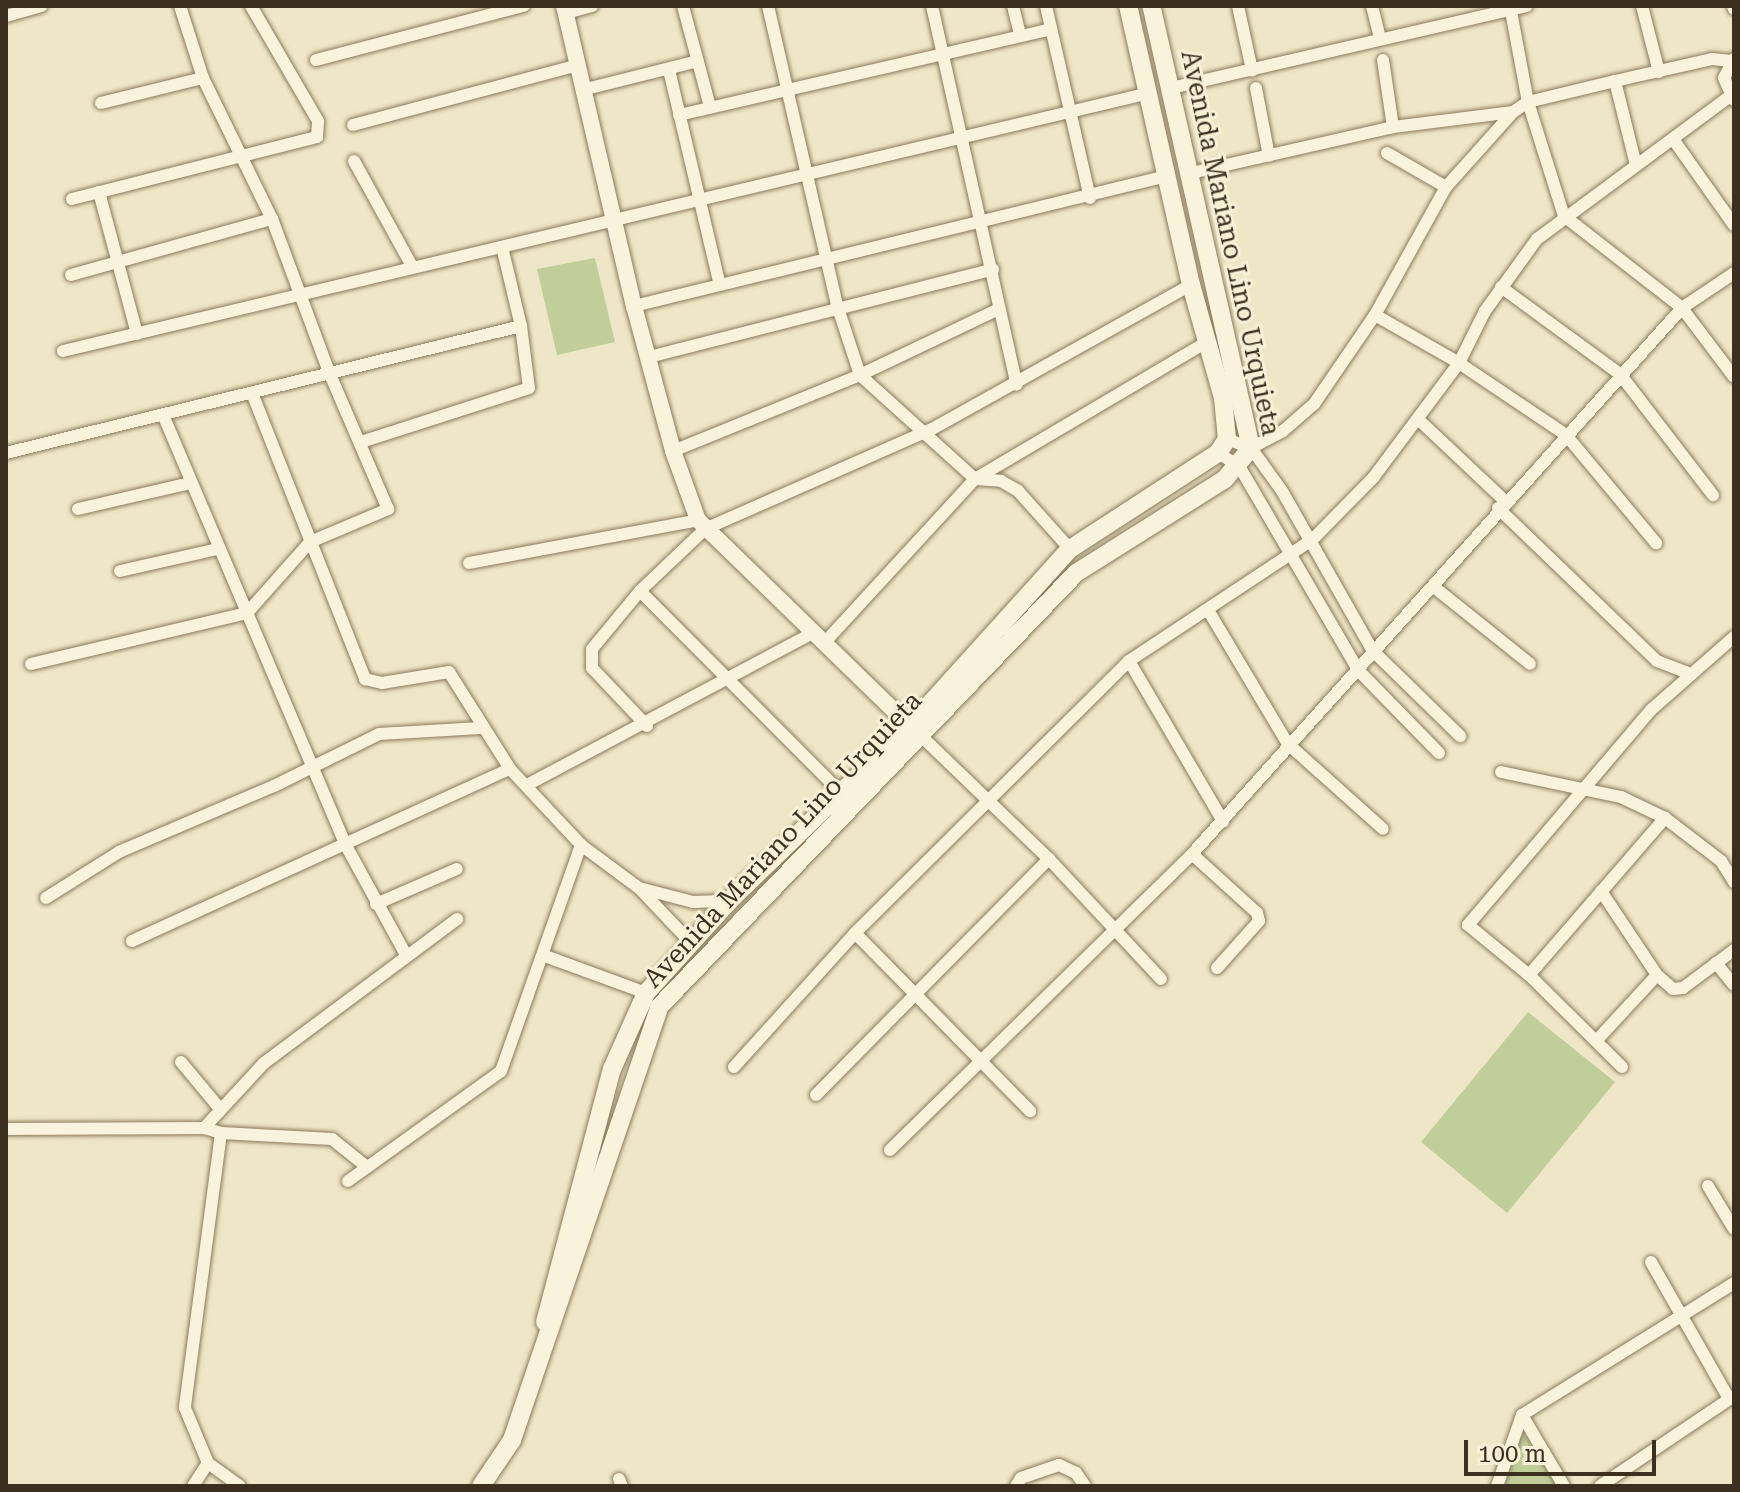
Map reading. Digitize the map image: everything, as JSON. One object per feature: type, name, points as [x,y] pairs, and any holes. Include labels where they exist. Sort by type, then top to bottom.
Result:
[{"type":"main road","name":"Avenida Mariano Lino Urquieta","points":[[531,1384],[659,1007],[913,730],[1070,549],[1222,446],[1223,398],[1191,285],[1128,6]]},
{"type":"main road","name":"Avenida Mariano Lino Urquieta","points":[[531,1384],[612,1069],[646,993],[729,901],[840,792],[913,730],[1076,573],[1239,466],[1251,448],[1151,6]]},
{"type":"main road","points":[[481,1486],[512,1440],[531,1384]]},
{"type":"street","points":[[6,16],[42,6]]},
{"type":"street","points":[[31,664],[247,613],[310,542],[388,509],[329,372],[272,219],[237,155],[203,78],[180,6]]},
{"type":"street","points":[[72,199],[237,155],[311,140],[320,133],[251,6]]},
{"type":"street","points":[[316,60],[524,6]]},
{"type":"street","points":[[592,6],[565,10],[586,89],[634,306],[673,451],[701,524],[1049,859],[1115,934],[1161,979]]},
{"type":"street","points":[[683,6],[710,107]]},
{"type":"street","points":[[768,6],[837,305],[860,375],[975,479],[1001,481],[1018,491],[1070,549]]},
{"type":"street","points":[[932,6],[1017,385]]},
{"type":"street","points":[[1013,6],[1020,35]]},
{"type":"street","points":[[1046,6],[1090,198]]},
{"type":"street","points":[[1238,6],[1252,70]]},
{"type":"street","points":[[1372,6],[1380,39]]},
{"type":"street","points":[[1171,88],[1527,6]]},
{"type":"street","points":[[1642,6],[1659,72]]},
{"type":"street","points":[[1511,8],[1528,102],[1564,216],[1682,308],[1734,377]]},
{"type":"street","points":[[679,115],[1051,29]]},
{"type":"street","points":[[734,1067],[855,933],[1129,661],[1312,540],[1373,478],[1419,420],[1459,363],[1501,287],[1537,239],[1564,216],[1732,98],[1724,78],[1732,60],[1712,59],[1615,81],[1528,102],[1513,112],[1446,187],[1375,315],[1314,404],[1283,431],[1251,448],[1222,446]]},
{"type":"street","points":[[1383,60],[1393,127]]},
{"type":"street","points":[[586,89],[698,61]]},
{"type":"street","points":[[353,125],[578,65]]},
{"type":"street","points":[[669,70],[720,285]]},
{"type":"street","points":[[101,103],[203,78]]},
{"type":"street","points":[[1615,81],[1636,165]]},
{"type":"street","points":[[1256,88],[1269,156]]},
{"type":"street","points":[[63,351],[412,266],[701,203],[1149,93]]},
{"type":"street","points":[[1191,173],[1393,127],[1513,112]]},
{"type":"street","points":[[1673,139],[1734,225]]},
{"type":"street","points":[[1387,153],[1446,187]]},
{"type":"street","points":[[354,161],[412,266]]},
{"type":"street","points":[[634,306],[827,258],[982,225],[1167,176]]},
{"type":"street","points":[[99,192],[137,334]]},
{"type":"street","points":[[71,275],[272,219]]},
{"type":"street","points":[[361,442],[524,392],[530,378],[502,247]]},
{"type":"street","points":[[649,357],[837,305],[993,269]]},
{"type":"street","points":[[890,1150],[1115,934],[1192,854],[1288,744],[1434,587],[1502,504],[1682,308],[1734,273]]},
{"type":"street","points":[[469,563],[701,524],[921,433],[1017,385],[1191,285]]},
{"type":"street","points":[[1501,287],[1620,374],[1713,495]]},
{"type":"street","points":[[673,451],[860,375],[999,309]]},
{"type":"street","points":[[1375,315],[1459,363],[1566,435],[1656,543]]},
{"type":"street","points":[[6,453],[164,417],[329,372],[521,326]]},
{"type":"street","points":[[527,785],[819,637],[975,479],[1207,342]]},
{"type":"street","points":[[252,393],[365,679],[382,683],[449,672],[480,728],[510,769],[581,845],[639,888],[691,943]]},
{"type":"street","points":[[164,417],[344,842],[406,955]]},
{"type":"street","points":[[1419,420],[1657,661],[1688,673]]},
{"type":"street","points":[[1222,446],[1239,466],[1358,670],[1439,753]]},
{"type":"street","points":[[1251,448],[1312,540],[1373,651],[1460,736]]},
{"type":"street","points":[[78,509],[191,483]]},
{"type":"street","points":[[647,726],[589,663],[595,642],[701,524]]},
{"type":"street","points":[[120,571],[218,549]]},
{"type":"street","points":[[1434,587],[1530,664]]},
{"type":"street","points":[[640,591],[840,792]]},
{"type":"street","points":[[1208,610],[1288,744],[1383,829]]},
{"type":"street","points":[[1622,1067],[1529,975],[1468,925],[1580,790],[1688,673],[1734,637]]},
{"type":"street","points":[[1129,661],[1223,821]]},
{"type":"street","points":[[46,898],[119,852],[274,786],[379,734],[480,728]]},
{"type":"street","points":[[132,941],[510,769]]},
{"type":"street","points":[[1501,772],[1621,797],[1665,818],[1721,861],[1734,882]]},
{"type":"street","points":[[1529,975],[1665,818]]},
{"type":"street","points":[[348,1181],[501,1071],[545,956],[581,845]]},
{"type":"street","points":[[1721,861],[1734,852]]},
{"type":"street","points":[[1192,854],[1257,913],[1259,921],[1217,968]]},
{"type":"street","points":[[816,1095],[1049,859]]},
{"type":"street","points":[[376,904],[457,869]]},
{"type":"street","points":[[639,888],[693,902],[729,901]]},
{"type":"street","points":[[1601,891],[1657,975],[1678,990],[1734,950]]},
{"type":"street","points":[[204,1128],[264,1063],[457,919]]},
{"type":"street","points":[[855,933],[1030,1111]]},
{"type":"street","points":[[545,956],[646,993]]},
{"type":"street","points":[[1716,963],[1734,985]]},
{"type":"street","points":[[1597,1040],[1657,975]]},
{"type":"street","points":[[181,1062],[221,1110]]},
{"type":"street","points":[[6,1129],[204,1128],[221,1133],[332,1139],[367,1167]]},
{"type":"street","points":[[221,1133],[185,1408],[208,1463],[240,1486]]},
{"type":"street","points":[[1708,1186],[1734,1229]]},
{"type":"street","points":[[1600,1486],[1732,1398],[1651,1262]]},
{"type":"street","points":[[1497,1486],[1522,1415],[1683,1318],[1734,1283]]},
{"type":"street","points":[[1522,1415],[1564,1486]]},
{"type":"street","points":[[193,1486],[208,1463]]},
{"type":"street","points":[[1016,1486],[1021,1478],[1059,1465],[1076,1473],[1085,1486]]},
{"type":"green space","points":[[595,258],[615,342],[557,355],[537,269]]},
{"type":"green space","points":[[1528,1012],[1615,1082],[1507,1213],[1421,1142]]},
{"type":"green space","points":[[1520,1435],[1526,1436],[1557,1486],[1505,1484]]}]
